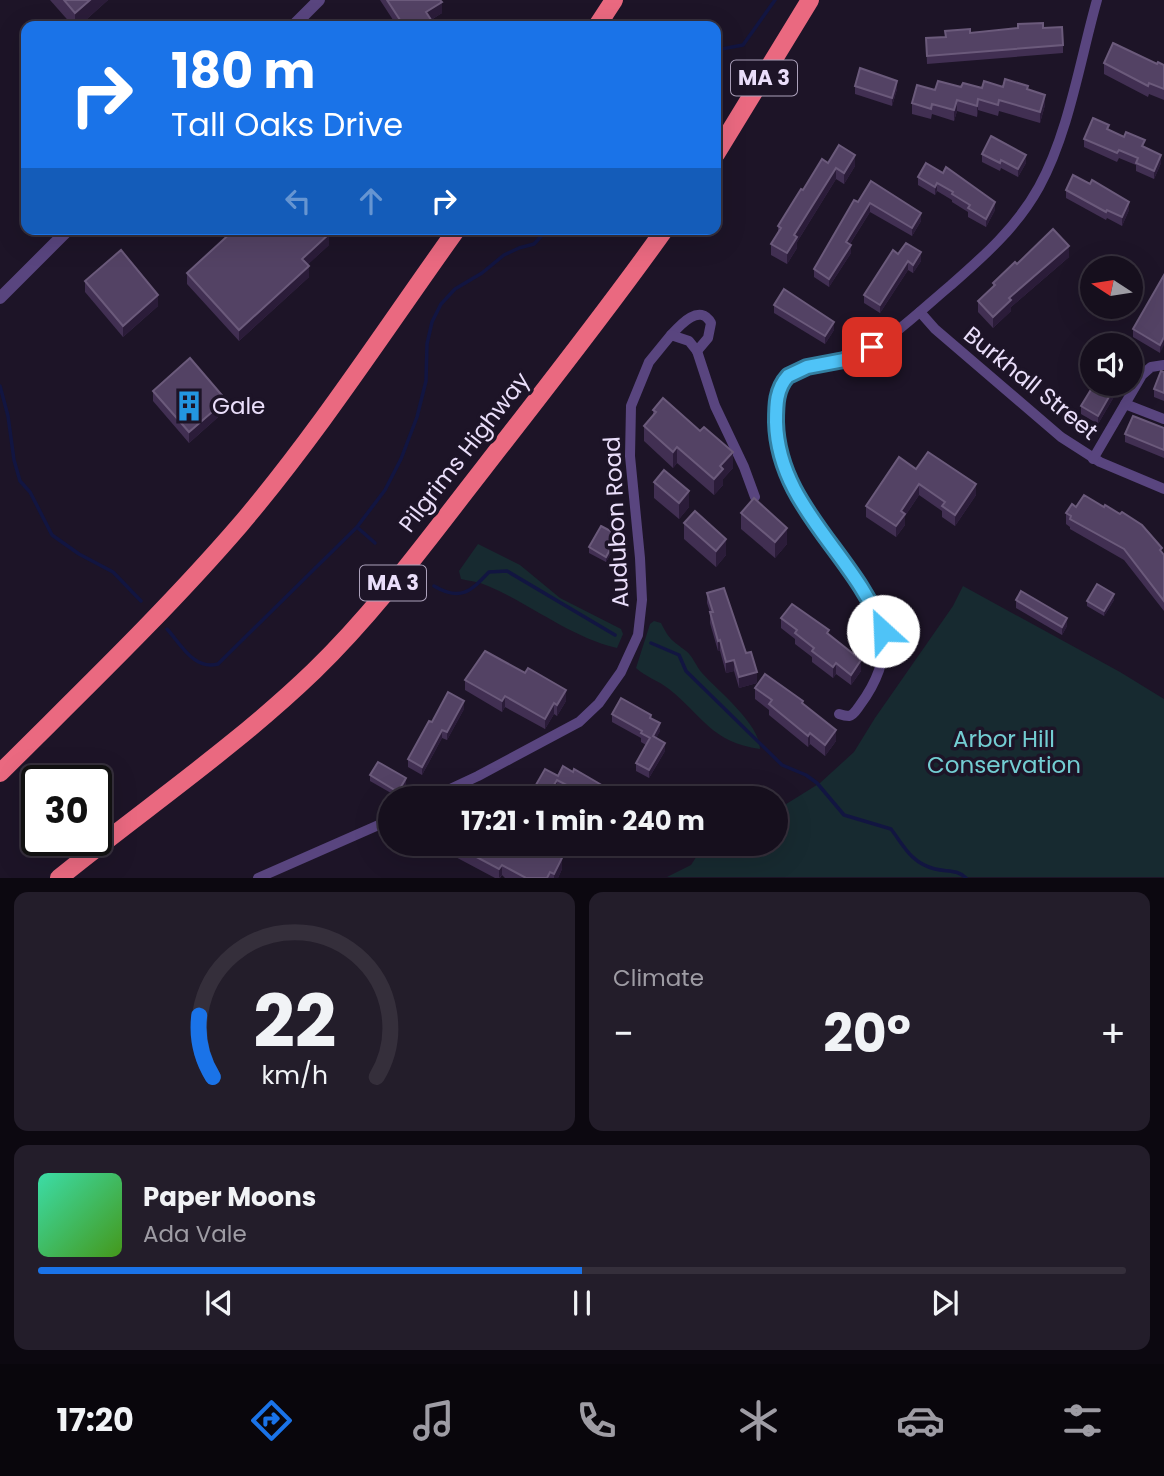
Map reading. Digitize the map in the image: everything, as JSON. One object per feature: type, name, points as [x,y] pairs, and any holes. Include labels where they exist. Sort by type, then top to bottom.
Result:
[{"type":"highway","points":[[600,21],[614,0]]},
{"type":"highway","name":"MA 3","points":[[721,146],[810,0]]},
{"type":"highway","points":[[0,773],[172,599],[239,525],[301,447],[453,235]]},
{"type":"highway","name":"Pilgrims Highway","points":[[60,877],[240,736],[285,698],[341,643],[405,568],[661,235]]},
{"type":"street","points":[[298,21],[319,0]]},
{"type":"street","points":[[839,714],[853,714],[868,694],[882,658],[883,631],[873,606],[796,495],[780,453],[776,428],[778,396],[784,380],[792,373],[858,355],[886,338],[920,312],[1002,239],[1040,186],[1061,128],[1097,0]]},
{"type":"street","points":[[0,298],[63,235]]},
{"type":"street","name":"Burkhall Street","points":[[920,312],[935,329],[1049,428],[1093,459],[1164,489]]},
{"type":"street","name":"Audubon Road","points":[[457,786],[579,722],[599,703],[621,672],[638,635],[642,600],[630,456],[631,406],[649,362],[688,318],[699,314],[704,315],[711,323],[711,332],[697,351]]},
{"type":"street","points":[[671,335],[689,341],[697,351],[717,414],[744,467],[755,497]]},
{"type":"street","points":[[1093,459],[1145,372],[1154,366],[1164,365]]},
{"type":"street","points":[[1125,404],[1164,419]]},
{"type":"street","points":[[258,877],[378,825]]},
{"type":"green space","points":[[478,544],[520,565],[560,598],[621,629],[623,634],[617,648],[582,636],[485,585],[461,579],[459,571]]},
{"type":"green space","name":"Arbor Hill Conservation","points":[[963,586],[1164,699],[1164,877],[667,877],[691,865],[697,856],[788,856],[788,803],[820,783],[854,752],[953,606]]},
{"type":"green space","points":[[654,621],[661,623],[669,637],[688,653],[702,673],[737,708],[753,729],[760,749],[743,746],[719,734],[669,689],[636,668],[650,624]]},
{"type":"building","points":[[64,0],[90,0],[75,13]]},
{"type":"building","points":[[387,0],[442,2],[426,12],[432,21],[401,21]]},
{"type":"building","points":[[1043,23],[1043,28],[1062,27],[1063,45],[927,56],[926,38],[946,37],[945,31],[970,29],[970,33],[1018,28],[1018,24]]},
{"type":"building","points":[[1113,43],[1164,65],[1164,89],[1149,83],[1148,86],[1104,63]]},
{"type":"building","points":[[860,68],[897,81],[892,98],[855,86]]},
{"type":"building","points":[[1005,79],[1045,95],[1040,112],[999,100],[998,105],[978,99],[977,106],[957,100],[954,110],[932,104],[931,109],[912,103],[917,85],[935,90],[938,81],[961,87],[963,83],[982,88],[984,81],[1003,87]]},
{"type":"building","points":[[1093,118],[1109,125],[1107,129],[1124,137],[1126,132],[1145,140],[1142,146],[1161,155],[1154,171],[1136,163],[1138,158],[1119,150],[1117,153],[1084,139]]},
{"type":"building","points":[[991,136],[1026,155],[1018,169],[982,154]]},
{"type":"building","points":[[839,145],[855,155],[844,173],[836,168],[794,235],[797,237],[787,253],[771,244],[781,228],[778,226],[801,189],[803,190],[822,159],[828,163]]},
{"type":"building","points":[[926,163],[943,173],[946,167],[995,202],[986,219],[968,208],[970,205],[952,194],[953,192],[937,183],[935,187],[918,177]]},
{"type":"building","points":[[1073,175],[1090,184],[1092,180],[1129,202],[1122,217],[1107,210],[1106,212],[1066,190]]},
{"type":"building","points":[[871,181],[921,213],[912,228],[870,203],[846,242],[851,245],[829,279],[814,269],[854,200],[858,202]]},
{"type":"building","points":[[1053,229],[1069,246],[1009,298],[1011,300],[993,317],[978,301],[995,285],[993,283]]},
{"type":"building","points":[[228,235],[328,235],[302,259],[309,266],[239,330],[187,273]]},
{"type":"building","points":[[906,243],[921,252],[913,265],[908,261],[880,305],[864,295],[893,250],[898,254]]},
{"type":"building","points":[[121,250],[158,295],[123,326],[85,281]]},
{"type":"building","points":[[1164,275],[1164,337],[1160,345],[1133,329],[1139,319],[1143,319],[1143,312]]},
{"type":"building","points":[[784,289],[834,322],[825,336],[774,305]]},
{"type":"building","name":"Gale","points":[[190,358],[226,400],[189,432],[153,391]]},
{"type":"building","points":[[1161,371],[1164,372],[1164,393],[1154,389]]},
{"type":"building","points":[[1087,396],[1110,396],[1098,416],[1081,406]]},
{"type":"building","points":[[663,398],[700,431],[704,427],[733,452],[720,466],[723,469],[714,479],[677,447],[673,452],[644,426]]},
{"type":"building","points":[[1133,416],[1164,428],[1164,450],[1125,434]]},
{"type":"building","points":[[928,452],[976,484],[955,515],[942,506],[945,502],[919,484],[901,511],[905,514],[896,526],[866,506],[899,457],[916,469]]},
{"type":"building","points":[[664,470],[689,491],[679,503],[654,482]]},
{"type":"building","points":[[1084,495],[1104,507],[1105,505],[1120,514],[1122,512],[1142,525],[1162,548],[1164,601],[1124,549],[1070,519],[1071,516],[1066,513],[1072,504],[1076,507]]},
{"type":"building","points":[[754,498],[787,528],[775,542],[741,513]]},
{"type":"building","points":[[695,511],[726,539],[716,551],[684,523]]},
{"type":"building","points":[[601,526],[618,535],[606,557],[589,547]]},
{"type":"building","points":[[1097,584],[1114,594],[1104,611],[1087,601]]},
{"type":"building","points":[[724,588],[746,653],[751,652],[757,672],[739,677],[734,660],[726,662],[710,612],[713,612],[707,593]]},
{"type":"building","points":[[1021,591],[1067,618],[1062,627],[1016,600]]},
{"type":"building","points":[[792,604],[829,630],[827,633],[861,660],[851,675],[836,663],[833,667],[812,651],[814,648],[781,618]]},
{"type":"building","points":[[485,651],[525,673],[528,668],[566,690],[545,719],[505,696],[502,701],[465,680]]},
{"type":"building","points":[[765,674],[803,701],[802,703],[836,730],[825,745],[810,733],[808,736],[769,704],[772,700],[755,688]]},
{"type":"building","points":[[448,692],[464,701],[447,732],[442,730],[422,767],[408,759]]},
{"type":"building","points":[[621,698],[660,723],[653,736],[665,743],[649,770],[636,763],[650,738],[612,714]]},
{"type":"building","points":[[378,762],[406,778],[401,786],[388,786],[370,775]]},
{"type":"building","points":[[563,766],[573,772],[574,769],[603,786],[569,786],[557,780],[553,786],[535,786],[545,769],[558,776]]},
{"type":"building","points":[[475,856],[562,858],[554,874],[550,872],[547,878],[526,878],[502,865],[499,869]]},
{"type":"waterway","points":[[721,49],[743,45],[775,0]]},
{"type":"waterway","points":[[167,629],[195,660],[209,665],[218,664],[357,527],[385,490],[401,459],[417,417],[426,381],[427,344],[432,322],[441,304],[455,289],[482,273],[504,255],[534,244],[542,235]]},
{"type":"waterway","points":[[0,386],[20,481],[30,492],[52,535],[79,554],[113,572],[141,601]]},
{"type":"waterway","points":[[358,528],[375,543]]},
{"type":"waterway","points":[[434,586],[459,594],[471,589],[489,572],[507,571],[615,635]]},
{"type":"waterway","points":[[651,643],[679,655],[686,671],[782,765],[817,783],[844,815],[891,829],[920,863],[955,872],[966,878]]},
{"type":"place","name":"Gale","points":[[189,406]]},
{"type":"route","points":[[872,347],[844,360],[807,367],[788,376],[780,387],[776,428],[780,453],[796,495],[873,606],[883,631]]}]
